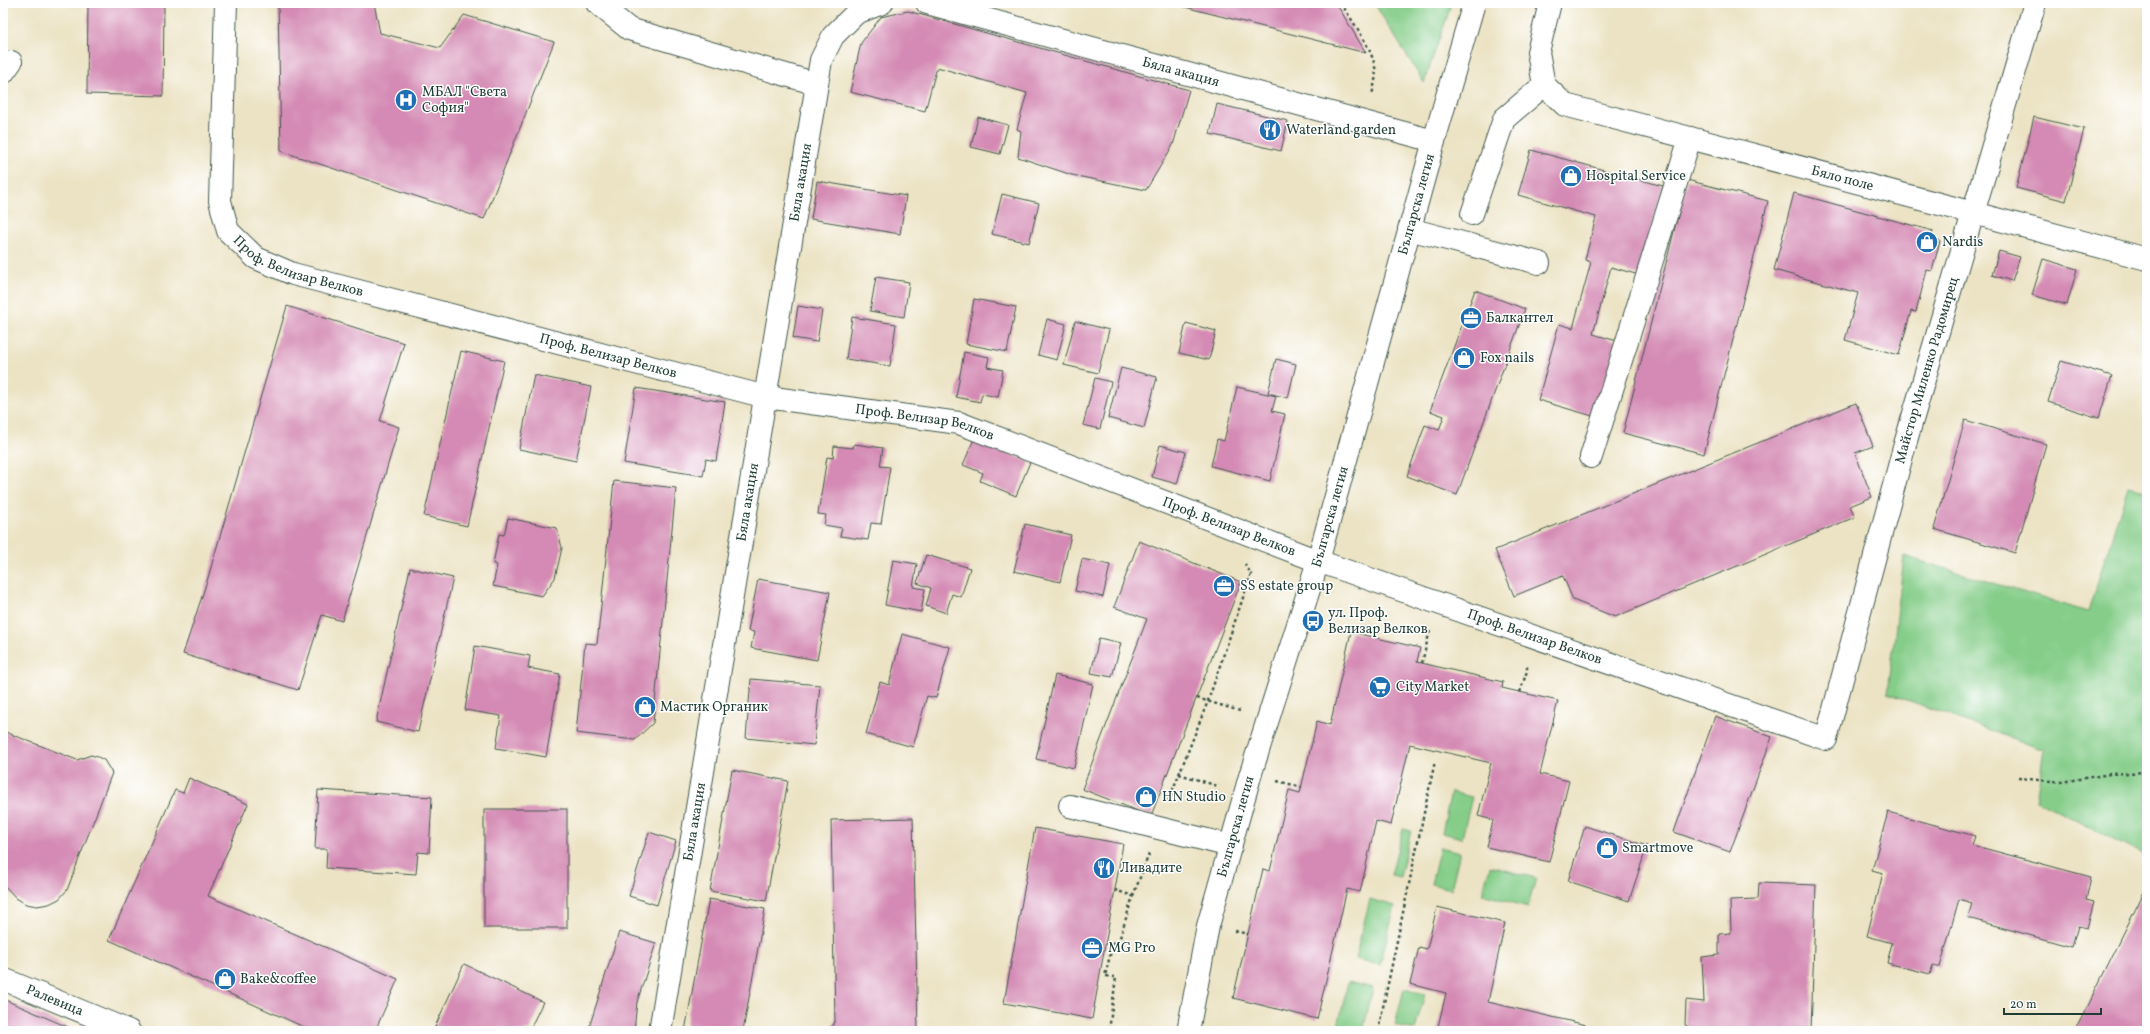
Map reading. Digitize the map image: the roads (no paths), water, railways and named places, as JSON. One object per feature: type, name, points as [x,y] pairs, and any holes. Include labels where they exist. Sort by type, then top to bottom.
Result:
[{"type":"street","name":"Проф. Велизар Велков","points":[[226,3],[220,201],[228,231],[256,258],[293,274],[766,397],[959,423],[1318,561],[1826,739]]},
{"type":"street","points":[[597,3],[629,29],[817,84]]},
{"type":"street","name":"Бяла акация","points":[[660,1031],[821,60],[833,36],[856,13],[882,3]]},
{"type":"street","name":"Бяла акация","points":[[927,3],[1434,141]]},
{"type":"street","name":"Българска легия","points":[[1188,1031],[1208,926],[1230,846],[1318,561],[1409,229],[1474,3]]},
{"type":"street","points":[[1472,214],[1504,119],[1544,85],[1538,52],[1550,3]]},
{"type":"street","name":"Майстор Миленко Радомирец","points":[[1826,739],[1905,444],[2035,3]]},
{"type":"street","name":"Бяло поле","points":[[1544,85],[1565,104],[2147,259]]},
{"type":"street","points":[[1591,457],[1690,138]]},
{"type":"street","points":[[1409,229],[1539,263]]},
{"type":"street","points":[[1070,806],[1230,846]]},
{"type":"street","name":"Ралевица","points":[[3,979],[129,1031]]},
{"type":"place","name":"МБАЛ \"Света София\"","points":[[406,100]]},
{"type":"place","name":"Waterland garden","points":[[1270,130]]},
{"type":"place","name":"Hospital Service","points":[[1571,176]]},
{"type":"place","name":"Nardis","points":[[1927,242]]},
{"type":"place","name":"Балкантел","points":[[1471,318]]},
{"type":"place","name":"Fox nails","points":[[1464,358]]},
{"type":"place","name":"SS estate group","points":[[1224,586]]},
{"type":"place","name":"ул. Проф. Велизар Велков","points":[[1313,621]]},
{"type":"place","name":"City Market","points":[[1380,687]]},
{"type":"place","name":"Мастик Органик","points":[[645,707]]},
{"type":"place","name":"HN Studio","points":[[1146,797]]},
{"type":"place","name":"Smartmove","points":[[1607,848]]},
{"type":"place","name":"Ливадите","points":[[1104,868]]},
{"type":"place","name":"MG Pro","points":[[1092,948]]},
{"type":"place","name":"Bake&coffee","points":[[225,979]]}]
